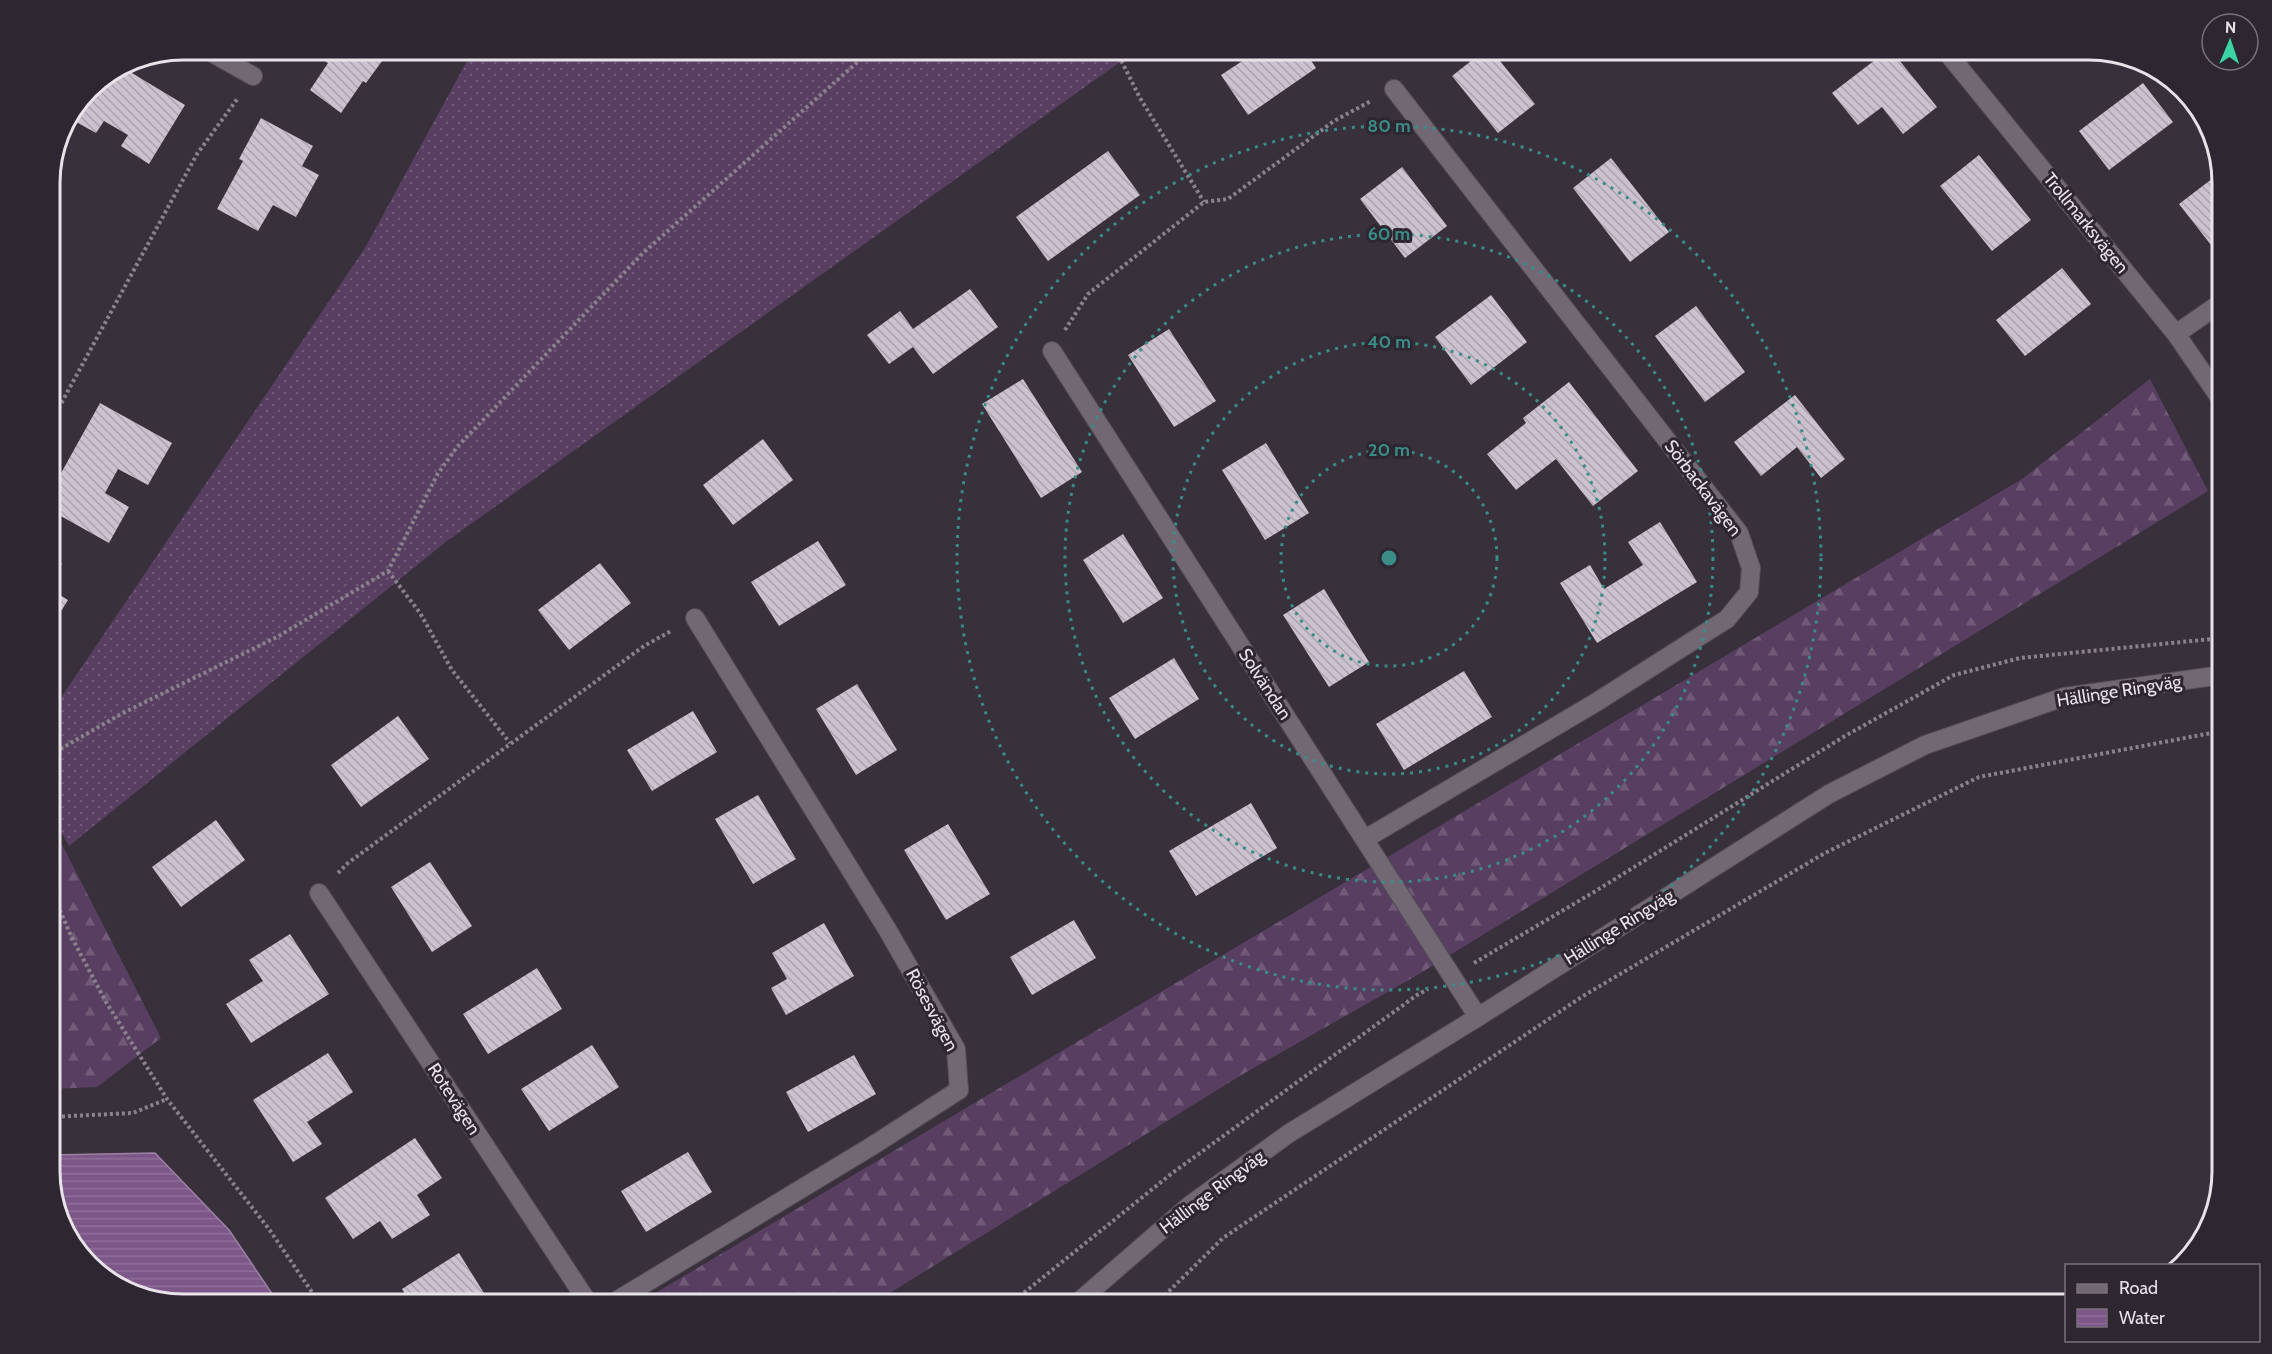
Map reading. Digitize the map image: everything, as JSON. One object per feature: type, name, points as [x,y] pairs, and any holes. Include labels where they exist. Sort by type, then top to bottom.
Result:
[{"type":"street","points":[[225,60],[253,76]]},
{"type":"street","name":"Trollmarksvägen","points":[[1954,60],[2176,334],[2212,386]]},
{"type":"street","name":"Sörbackavägen","points":[[1365,839],[1595,703],[1726,619],[1749,592],[1751,568],[1739,532],[1394,89]]},
{"type":"street","points":[[2176,334],[2212,309]]},
{"type":"street","name":"Solvändan","points":[[1052,351],[1478,1017]]},
{"type":"street","name":"Rösesvägen","points":[[629,1294],[872,1146],[959,1090],[956,1049],[887,928],[695,618]]},
{"type":"street","name":"Hällinge Ringväg","points":[[1089,1294],[1190,1205],[1288,1134],[1478,1017],[1829,794],[1925,745],[2064,697],[2212,676]]},
{"type":"street","name":"Rotevägen","points":[[319,893],[582,1294]]},
{"type":"path","points":[[60,749],[121,714],[277,637],[388,571],[436,475],[473,430],[643,253],[860,60]]},
{"type":"path","points":[[1121,60],[1140,98],[1204,202]]},
{"type":"path","points":[[60,406],[197,154],[253,76]]},
{"type":"path","points":[[1052,351],[1088,294],[1204,202],[1228,199],[1334,121],[1394,89]]},
{"type":"path","points":[[388,571],[420,613],[452,670],[510,743]]},
{"type":"path","points":[[319,893],[348,863],[510,743],[644,646],[695,618]]},
{"type":"path","points":[[1167,1294],[1223,1238],[1583,996],[1825,853],[1979,777],[2212,734]]},
{"type":"path","points":[[60,911],[106,1002],[167,1100],[269,1229],[313,1294]]},
{"type":"path","points":[[60,1117],[133,1113],[167,1100]]},
{"type":"green space","points":[[468,60],[1123,60],[447,541],[69,846],[60,830],[60,699],[365,248]]},
{"type":"green space","points":[[2150,379],[2208,491],[1414,977],[1243,1074],[888,1294],[654,1294],[2022,479]]},
{"type":"green space","points":[[60,841],[161,1038],[97,1087],[60,1089]]},
{"type":"water","points":[[155,1153],[229,1230],[272,1294],[167,1293],[136,1285],[115,1273],[91,1252],[73,1225],[62,1195],[60,1155]]},
{"type":"building","points":[[323,60],[383,60],[366,83],[363,81],[341,113],[310,90],[328,63]]},
{"type":"building","points":[[1244,60],[1311,60],[1316,68],[1248,115],[1221,75]]},
{"type":"building","points":[[1472,60],[1499,60],[1535,104],[1498,133],[1452,76]]},
{"type":"building","points":[[1875,60],[1899,60],[1937,107],[1903,134],[1882,107],[1858,125],[1832,93]]},
{"type":"building","points":[[131,72],[185,105],[149,164],[121,146],[128,135],[104,121],[96,133],[77,122],[81,115],[102,91]]},
{"type":"building","points":[[2143,83],[2173,122],[2109,170],[2079,131]]},
{"type":"building","points":[[261,118],[313,146],[302,166],[319,175],[296,217],[273,205],[258,231],[217,209],[243,161],[239,159]]},
{"type":"building","points":[[1108,151],[1140,195],[1048,261],[1016,217]]},
{"type":"building","points":[[1979,155],[2031,220],[1992,251],[1940,186]]},
{"type":"building","points":[[1611,158],[1669,232],[1630,262],[1573,188]]},
{"type":"building","points":[[1402,167],[1447,226],[1405,258],[1360,199]]},
{"type":"building","points":[[2212,179],[2211,245],[2179,204]]},
{"type":"building","points":[[2062,268],[2091,304],[2025,356],[1996,320]]},
{"type":"building","points":[[970,289],[998,327],[933,374],[913,347],[889,364],[867,335],[900,311],[913,329]]},
{"type":"building","points":[[1491,295],[1527,342],[1471,385],[1435,337]]},
{"type":"building","points":[[1696,306],[1745,372],[1705,402],[1655,336]]},
{"type":"building","points":[[1169,329],[1216,401],[1174,427],[1128,355]]},
{"type":"building","points":[[1023,379],[1082,472],[1041,498],[982,404]]},
{"type":"building","points":[[1569,382],[1638,471],[1593,506],[1556,459],[1516,490],[1487,454],[1526,423],[1523,418]]},
{"type":"building","points":[[1795,395],[1845,459],[1821,478],[1797,447],[1761,476],[1734,442]]},
{"type":"building","points":[[100,403],[172,443],[148,485],[118,469],[105,493],[129,507],[109,543],[60,516],[60,475]]},
{"type":"building","points":[[763,439],[793,480],[733,525],[703,485]]},
{"type":"building","points":[[1266,443],[1309,513],[1265,540],[1222,470]]},
{"type":"building","points":[[1660,522],[1697,582],[1597,643],[1560,583],[1590,565],[1604,589],[1643,565],[1628,542]]},
{"type":"building","points":[[1123,534],[1163,598],[1123,623],[1083,560]]},
{"type":"building","points":[[818,541],[846,585],[779,626],[751,582]]},
{"type":"building","points":[[600,563],[631,603],[569,650],[538,610]]},
{"type":"building","points":[[1324,589],[1369,662],[1329,687],[1283,615]]},
{"type":"building","points":[[60,595],[68,600],[60,613]]},
{"type":"building","points":[[1174,658],[1199,699],[1135,739],[1109,698]]},
{"type":"building","points":[[1464,671],[1492,717],[1404,770],[1376,724]]},
{"type":"building","points":[[857,684],[897,750],[856,775],[816,709]]},
{"type":"building","points":[[693,711],[717,752],[652,791],[627,750]]},
{"type":"building","points":[[398,716],[429,759],[361,807],[331,765]]},
{"type":"building","points":[[758,795],[796,859],[753,884],[715,819]]},
{"type":"building","points":[[1251,803],[1277,848],[1196,896],[1169,851]]},
{"type":"building","points":[[216,820],[245,860],[181,907],[152,867]]},
{"type":"building","points":[[948,824],[990,894],[946,920],[904,850]]},
{"type":"building","points":[[430,862],[472,926],[432,952],[391,887]]},
{"type":"building","points":[[1074,920],[1096,958],[1032,995],[1010,957]]},
{"type":"building","points":[[824,923],[854,976],[786,1015],[771,988],[787,979],[772,953]]},
{"type":"building","points":[[290,934],[329,994],[251,1043],[226,1004],[263,981],[249,960]]},
{"type":"building","points":[[537,968],[562,1009],[488,1054],[463,1014]]},
{"type":"building","points":[[592,1045],[619,1087],[549,1131],[521,1089]]},
{"type":"building","points":[[328,1053],[353,1092],[307,1122],[322,1144],[293,1162],[253,1100]]},
{"type":"building","points":[[854,1055],[876,1094],[808,1132],[786,1092]]},
{"type":"building","points":[[415,1138],[442,1178],[417,1195],[430,1215],[392,1239],[380,1221],[353,1239],[325,1198]]},
{"type":"building","points":[[688,1152],[712,1192],[646,1232],[621,1191]]},
{"type":"building","points":[[459,1253],[485,1294],[405,1294],[402,1289]]}]
